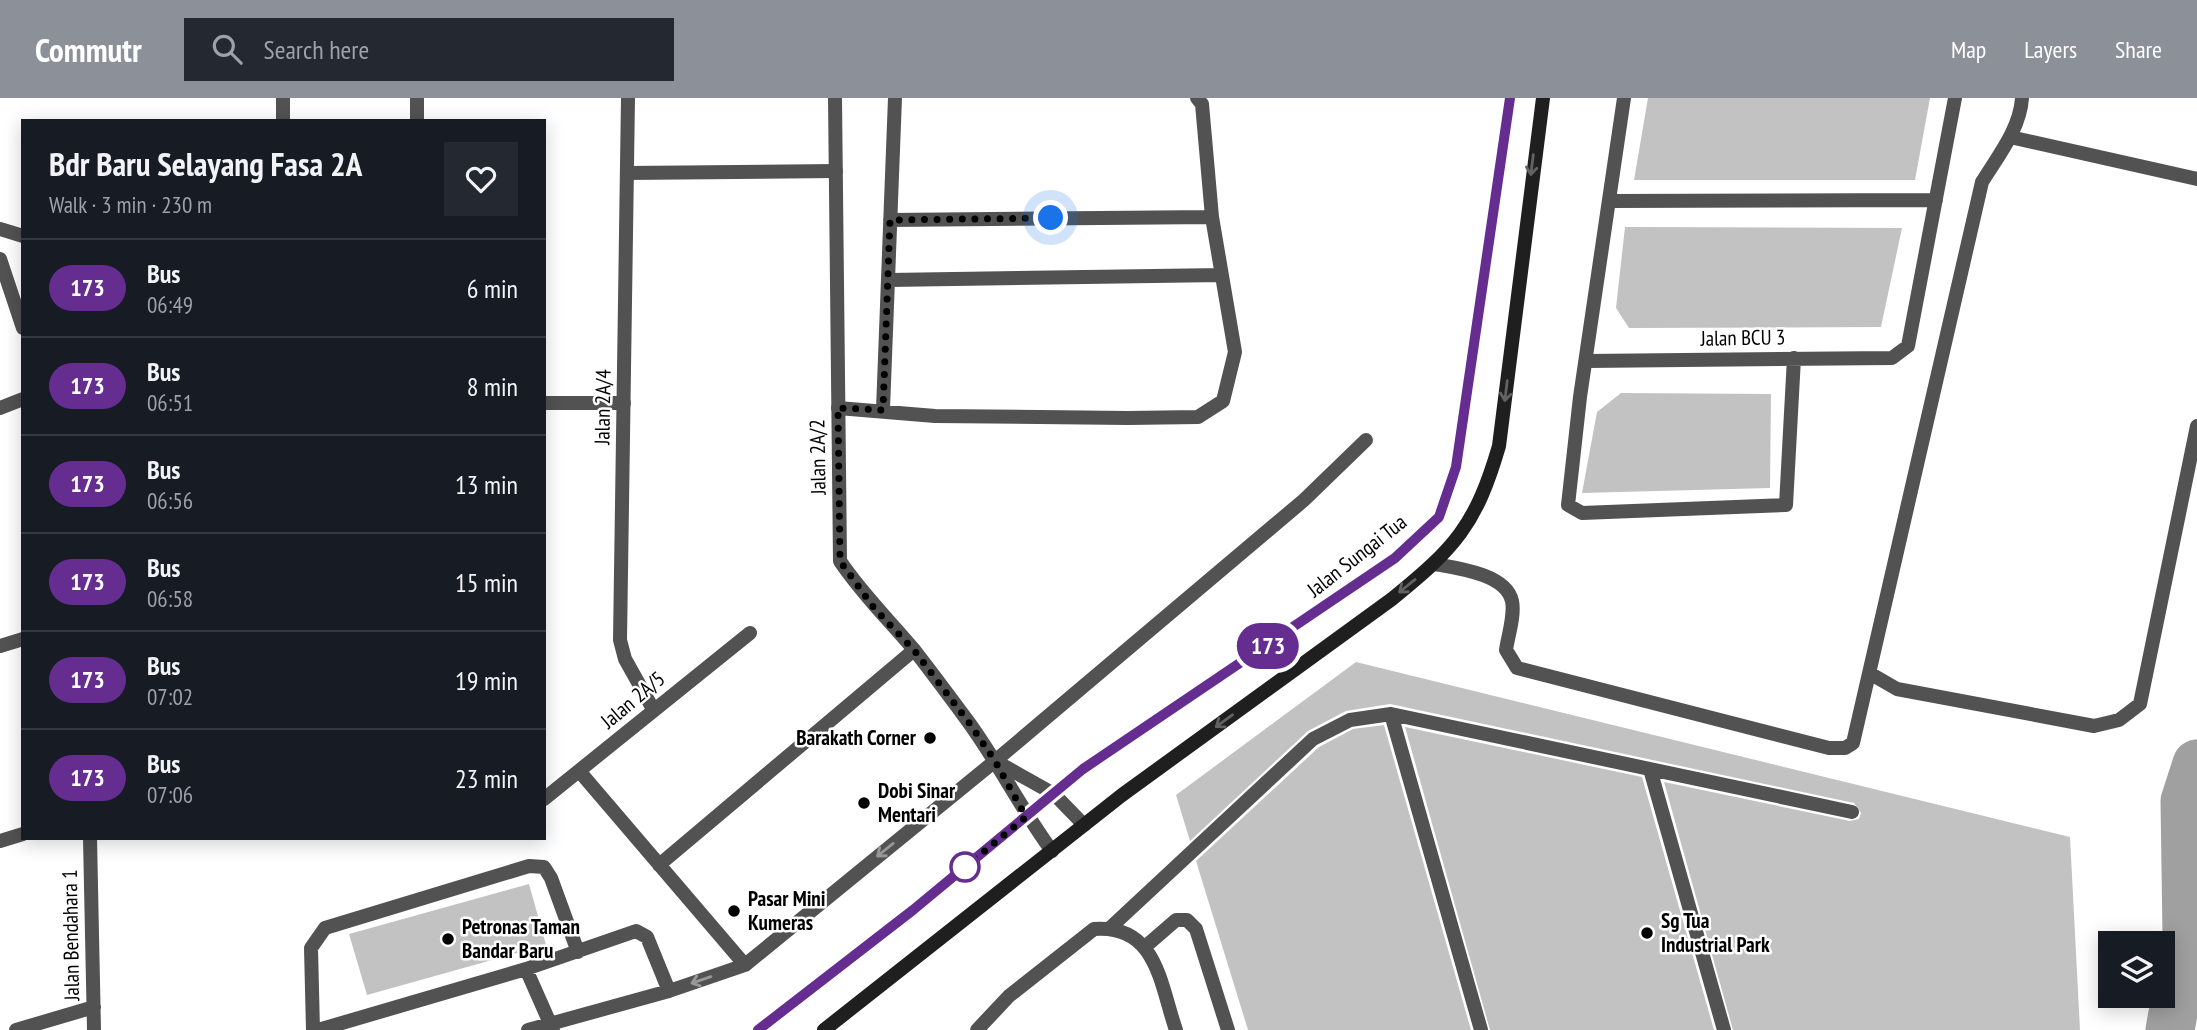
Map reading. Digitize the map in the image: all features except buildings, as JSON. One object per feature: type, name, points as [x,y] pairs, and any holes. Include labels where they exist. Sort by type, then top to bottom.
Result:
[{"type":"main road","name":"Jalan Sungai Tua","points":[[758,1030],[913,910],[1083,769],[1350,592],[1395,558],[1439,517],[1456,467],[1510,98]]},
{"type":"main road","points":[[824,1030],[1084,825],[1435,564],[1457,541],[1484,496],[1499,446],[1543,98]]},
{"type":"street","points":[[283,98],[283,119]]},
{"type":"street","points":[[417,98],[417,119]]},
{"type":"street","name":"Jalan 2A/4","points":[[628,98],[620,640],[625,659],[653,709]]},
{"type":"street","name":"Jalan 2A/2","points":[[835,98],[840,561],[874,608],[914,650],[995,761],[1026,817],[1052,851]]},
{"type":"street","points":[[883,410],[895,98]]},
{"type":"street","points":[[838,408],[935,416],[1198,417],[1223,401],[1236,352],[1212,217],[1202,104],[1197,98]]},
{"type":"street","points":[[1624,98],[1568,505],[1582,513],[1786,505],[1794,358]]},
{"type":"street","name":"Jalan BCU 3","points":[[1587,361],[1892,358],[1908,346],[1955,98]]},
{"type":"street","points":[[1435,564],[1479,571],[1509,593],[1512,608],[1506,650],[1517,668],[1815,744],[1845,748],[1853,743],[1982,182],[2010,138],[2021,110],[2022,98]]},
{"type":"street","points":[[2010,138],[2197,179]]},
{"type":"street","points":[[627,173],[836,171]]},
{"type":"street","points":[[1609,201],[1936,200]]},
{"type":"street","points":[[890,220],[1212,217]]},
{"type":"street","points":[[0,229],[21,235]]},
{"type":"street","points":[[0,259],[21,322]]},
{"type":"street","points":[[889,280],[1222,275]]},
{"type":"street","points":[[0,408],[21,399]]},
{"type":"street","points":[[546,404],[624,403]]},
{"type":"street","points":[[1871,674],[1897,689],[2094,726],[2119,720],[2140,704],[2197,426]]},
{"type":"street","points":[[528,1030],[551,1027],[745,965],[995,761],[1304,500],[1366,439]]},
{"type":"street","name":"Jalan 2A/5","points":[[546,798],[750,633]]},
{"type":"street","points":[[0,646],[21,640]]},
{"type":"street","points":[[659,864],[914,650]]},
{"type":"street","points":[[1391,714],[1481,1030]]},
{"type":"street","points":[[1111,927],[1314,739],[1350,720],[1391,714],[1852,812]]},
{"type":"street","name":"Jalan 2A/2","points":[[995,761],[1054,794],[1084,825]]},
{"type":"street","points":[[1650,769],[1724,1030]]},
{"type":"street","points":[[580,772],[745,965]]},
{"type":"street","points":[[0,841],[21,835]]},
{"type":"street","name":"Jalan Bendahara 1","points":[[90,840],[94,1030]]},
{"type":"street","points":[[578,952],[551,878],[544,867],[529,866],[325,928],[311,948],[316,1030],[526,969],[578,952],[636,931],[647,937],[669,991]]},
{"type":"street","points":[[1146,946],[1176,920],[1187,920],[1196,929],[1228,1030]]},
{"type":"street","points":[[977,1030],[1009,996],[1094,929],[1111,927],[1146,946],[1156,965],[1176,1030]]},
{"type":"street","points":[[526,969],[551,1027]]},
{"type":"street","points":[[16,1030],[94,1007]]},
{"type":"waterway","points":[[2170,1030],[2187,935],[2185,801],[2197,764]]},
{"type":"bus line","name":"173","points":[[758,1030],[913,910],[1083,769],[1350,592],[1395,558],[1439,517],[1456,467],[1510,98]]},
{"type":"place","name":"Barakath Corner","points":[[930,738]]},
{"type":"place","name":"Dobi Sinar Mentari","points":[[864,803]]},
{"type":"place","name":"Pasar Mini Kumeras","points":[[734,911]]},
{"type":"place","name":"Sg Tua Industrial Park","points":[[1647,933]]},
{"type":"place","name":"Petronas Taman Bandar Baru","points":[[448,939]]},
{"type":"route","points":[[965,867],[1026,817],[995,761],[970,724],[914,650],[874,608],[840,561],[838,408],[883,410],[890,220],[1051,218]]}]
